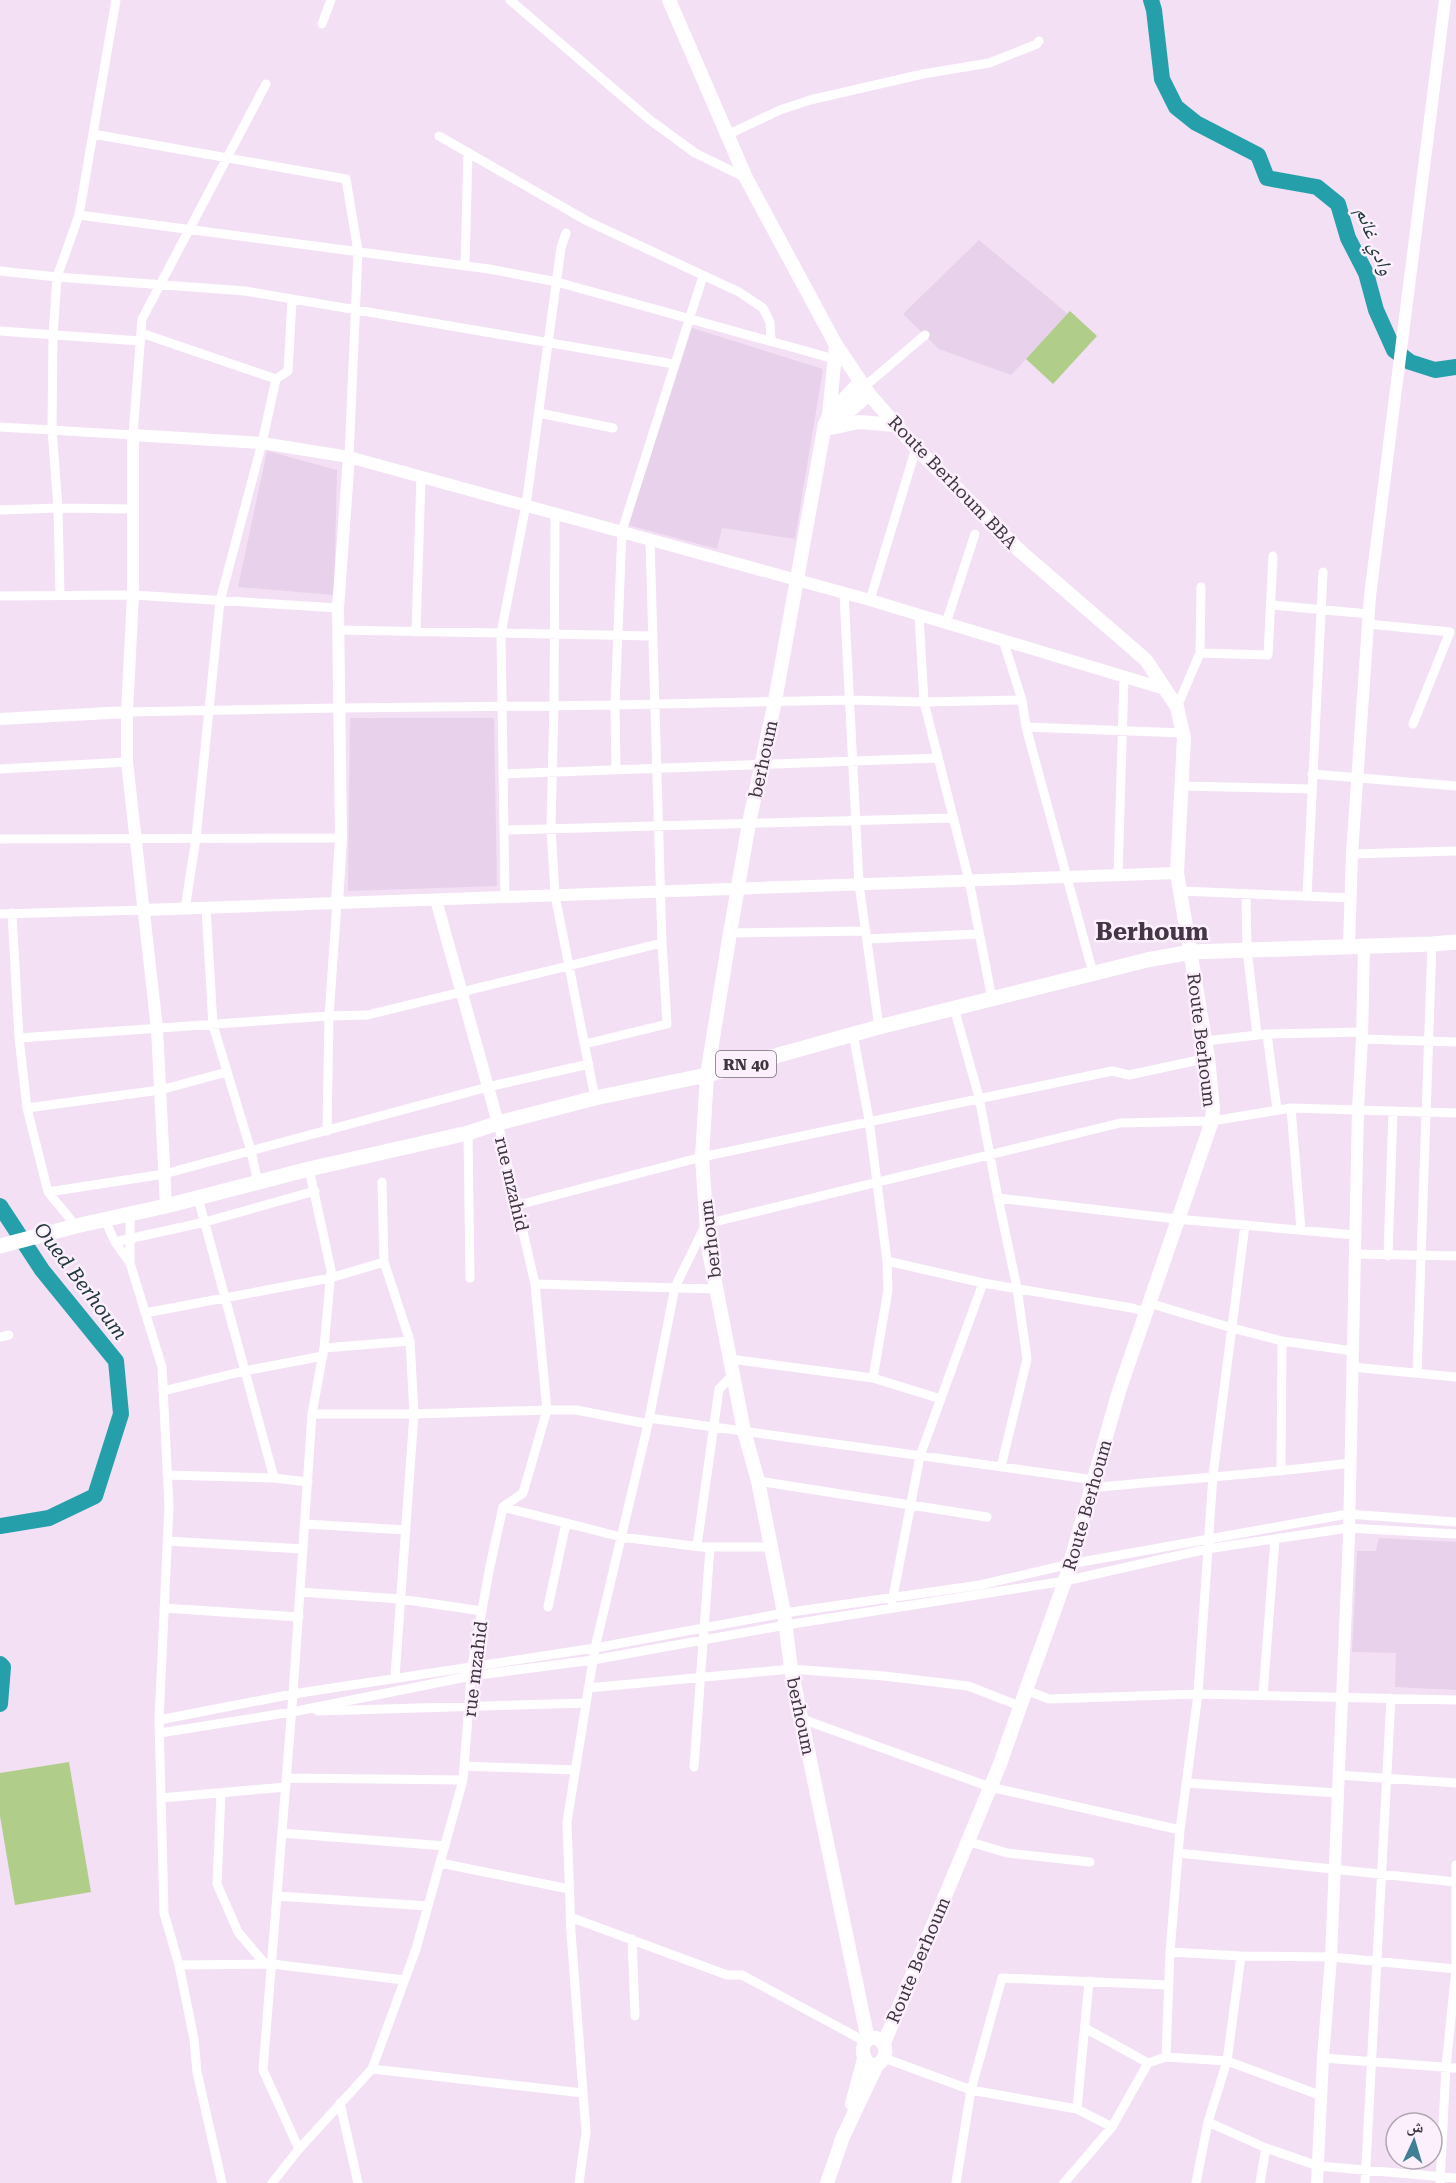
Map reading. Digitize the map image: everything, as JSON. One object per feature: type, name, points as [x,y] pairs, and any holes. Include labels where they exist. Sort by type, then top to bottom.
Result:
[{"type":"main road","name":"Route Berhoum BBA","points":[[669,0],[746,178],[839,356],[916,448],[1020,551],[1146,660],[1177,707],[1183,733],[1178,873],[1191,952]]},
{"type":"main road","name":"berhoum","points":[[839,356],[776,701],[761,765],[730,933],[707,1075],[702,1157],[706,1224],[716,1289],[744,1431],[758,1480],[785,1619],[791,1669],[867,2041]]},
{"type":"main road","points":[[828,425],[864,388]]},
{"type":"main road","points":[[828,425],[859,422],[896,425]]},
{"type":"main road","name":"RN 40","points":[[1,1246],[309,1169],[468,1133],[595,1098],[707,1075],[879,1026],[1147,960],[1191,952],[1455,942]]},
{"type":"main road","name":"Route Berhoum","points":[[884,2043],[990,1787],[1065,1581],[1119,1391],[1176,1219],[1212,1121],[1208,1059],[1191,952]]},
{"type":"main road","points":[[827,2183],[864,2059],[863,2050],[867,2041],[871,2038],[878,2038],[884,2043],[886,2050],[841,2141]]},
{"type":"main road","points":[[864,2059],[870,2065],[881,2062]]},
{"type":"street","points":[[60,596],[58,508],[52,429],[53,335],[57,277],[79,215],[116,0]]},
{"type":"street","points":[[322,24],[331,0]]},
{"type":"street","points":[[510,0],[650,120],[695,153],[746,178]]},
{"type":"street","points":[[1349,946],[1352,854],[1368,619],[1445,0]]},
{"type":"street","points":[[727,135],[780,110],[810,100],[923,74],[989,63],[1037,44],[1039,41]]},
{"type":"street","points":[[166,1206],[157,1029],[127,762],[133,595],[133,435],[140,337],[142,319],[266,84]]},
{"type":"street","points":[[93,134],[346,178],[358,251],[357,311],[338,608],[341,838],[328,1016],[327,1131]]},
{"type":"street","points":[[439,136],[587,221],[739,292],[763,308],[770,322],[771,340]]},
{"type":"street","points":[[465,266],[468,152]]},
{"type":"street","points":[[79,215],[358,251],[557,282],[839,356]]},
{"type":"street","points":[[505,897],[501,633],[526,505],[566,233]]},
{"type":"street","points":[[0,271],[245,291],[674,364]]},
{"type":"street","points":[[616,770],[615,705],[622,531],[703,276]]},
{"type":"street","points":[[185,909],[196,838],[220,601],[262,443],[276,380],[288,371],[292,300]]},
{"type":"street","points":[[0,331],[140,337],[276,380]]},
{"type":"street","points":[[864,388],[925,335]]},
{"type":"street","points":[[539,413],[613,428]]},
{"type":"street","points":[[0,427],[262,443],[349,457],[870,600],[1165,689]]},
{"type":"street","points":[[870,600],[916,448]]},
{"type":"street","points":[[416,632],[421,477]]},
{"type":"street","points":[[0,510],[133,509]]},
{"type":"street","points":[[555,513],[551,828],[555,896],[595,1098]]},
{"type":"street","points":[[946,623],[975,534]]},
{"type":"street","points":[[585,1044],[667,1024],[660,892],[650,541]]},
{"type":"street","points":[[1200,653],[1268,655],[1273,556]]},
{"type":"street","points":[[1307,896],[1323,572]]},
{"type":"street","points":[[1177,707],[1200,653],[1201,587]]},
{"type":"street","points":[[844,594],[859,885],[879,1026]]},
{"type":"street","points":[[0,596],[133,595],[338,608]]},
{"type":"street","points":[[1271,606],[1321,610],[1450,632],[1413,724]]},
{"type":"street","points":[[919,615],[924,702],[969,880],[992,999]]},
{"type":"street","points":[[339,630],[653,636]]},
{"type":"street","points":[[1003,640],[1022,700],[1026,727],[1093,973]]},
{"type":"street","points":[[1119,875],[1124,677]]},
{"type":"street","points":[[0,718],[210,710],[848,700],[924,702],[1022,700]]},
{"type":"street","points":[[1026,727],[1183,733]]},
{"type":"street","points":[[503,774],[937,758]]},
{"type":"street","points":[[0,769],[127,762]]},
{"type":"street","points":[[1312,774],[1455,783]]},
{"type":"street","points":[[1182,786],[1311,789]]},
{"type":"street","points":[[504,830],[952,818]]},
{"type":"street","points":[[0,839],[341,838]]},
{"type":"street","points":[[1352,854],[1456,851]]},
{"type":"street","points":[[0,914],[1178,873]]},
{"type":"street","points":[[1180,891],[1351,898]]},
{"type":"street","points":[[1246,894],[1247,949],[1277,1109]]},
{"type":"street","points":[[436,900],[498,1123]]},
{"type":"street","points":[[206,908],[213,1025],[251,1151],[258,1183]]},
{"type":"street","points":[[12,913],[19,1038],[27,1108],[48,1192],[76,1226]]},
{"type":"street","points":[[730,933],[979,934]]},
{"type":"street","points":[[19,1038],[367,1015],[662,943]]},
{"type":"street","points":[[1417,1373],[1432,944]]},
{"type":"street","points":[[1317,2183],[1331,1957],[1348,1528],[1364,946]]},
{"type":"street","points":[[954,1008],[979,1097],[991,1154],[1017,1288],[1027,1359],[1001,1467]]},
{"type":"street","points":[[853,1034],[869,1120],[887,1261],[888,1290],[873,1378]]},
{"type":"street","points":[[1205,1041],[1262,1035],[1362,1035],[1456,1042]]},
{"type":"street","points":[[518,1205],[702,1157],[869,1120],[1112,1071],[1129,1075],[1208,1059]]},
{"type":"street","points":[[48,1192],[164,1174],[488,1087],[589,1064]]},
{"type":"street","points":[[27,1108],[160,1090],[227,1072]]},
{"type":"street","points":[[1291,1108],[1301,1230]]},
{"type":"street","points":[[579,2183],[586,2132],[570,1917],[567,1822],[595,1648],[649,1421],[675,1287],[706,1224],[1120,1123],[1212,1121],[1291,1108],[1456,1113]]},
{"type":"street","points":[[1388,1256],[1393,1111]]},
{"type":"street","name":"rue mzahid","points":[[272,2183],[299,2149],[372,2069],[405,1980],[416,1949],[463,1780],[472,1671],[503,1507],[523,1493],[547,1410],[535,1284],[498,1123]]},
{"type":"street","points":[[468,1133],[470,1278]]},
{"type":"street","points":[[299,2149],[263,2070],[268,1964],[277,1896],[292,1712],[312,1414],[323,1352],[331,1270],[309,1169]]},
{"type":"street","points":[[382,1182],[384,1262],[410,1341],[414,1414],[394,1677]]},
{"type":"street","points":[[115,1242],[205,1222],[315,1191]]},
{"type":"street","points":[[198,1198],[274,1478]]},
{"type":"street","points":[[998,1198],[1176,1219],[1355,1235]]},
{"type":"street","points":[[130,1215],[130,1263]]},
{"type":"street","points":[[105,1220],[115,1242],[130,1263],[162,1367],[169,1506],[159,1720],[164,1913],[179,1965],[194,2039],[198,2072],[222,2183]]},
{"type":"street","points":[[1166,2057],[1167,1985],[1180,1830],[1198,1694],[1214,1475],[1245,1225]]},
{"type":"street","points":[[1355,1254],[1456,1256]]},
{"type":"street","points":[[887,1261],[983,1283],[1132,1308],[1148,1307],[1282,1341],[1353,1351]]},
{"type":"street","points":[[145,1312],[330,1278],[384,1262]]},
{"type":"street","points":[[890,1609],[920,1456],[983,1283]]},
{"type":"street","points":[[535,1284],[716,1289]]},
{"type":"street","points":[[163,1391],[323,1352],[410,1341]]},
{"type":"street","points":[[1281,1471],[1282,1341]]},
{"type":"street","points":[[730,1359],[873,1378],[941,1399]]},
{"type":"street","points":[[1352,1367],[1456,1377]]},
{"type":"street","points":[[698,1546],[719,1389],[733,1375]]},
{"type":"street","points":[[312,1414],[576,1410],[1001,1467],[1093,1484],[1281,1471],[1350,1462]]},
{"type":"street","points":[[167,1475],[274,1478],[308,1482]]},
{"type":"street","points":[[758,1480],[987,1517]]},
{"type":"street","points":[[503,1507],[621,1537],[710,1547],[771,1547]]},
{"type":"street","points":[[159,1720],[394,1677],[593,1660],[702,1640],[785,1619],[893,1597],[980,1585],[1070,1564],[1348,1514],[1456,1522]]},
{"type":"street","points":[[548,1607],[566,1523]]},
{"type":"street","points":[[305,1524],[406,1530]]},
{"type":"street","points":[[160,1733],[292,1712],[472,1671],[704,1628],[890,1609],[1065,1581],[1207,1549],[1348,1528],[1456,1534]]},
{"type":"street","points":[[1263,1695],[1275,1539]]},
{"type":"street","points":[[167,1541],[303,1549]]},
{"type":"street","points":[[694,1767],[710,1547]]},
{"type":"street","points":[[300,1592],[400,1599],[482,1611]]},
{"type":"street","points":[[164,1608],[298,1617]]},
{"type":"street","points":[[588,1688],[791,1669],[884,1676],[968,1686],[1020,1706]]},
{"type":"street","points":[[1026,1690],[1049,1699],[1198,1694],[1456,1700]]},
{"type":"street","points":[[1365,2183],[1391,1698]]},
{"type":"street","points":[[292,1712],[586,1703]]},
{"type":"street","points":[[802,1719],[990,1787],[1180,1830]]},
{"type":"street","points":[[464,1766],[575,1770]]},
{"type":"street","points":[[1338,1775],[1456,1783]]},
{"type":"street","points":[[161,1798],[221,1793],[286,1783],[463,1780]]},
{"type":"street","points":[[1187,1783],[1337,1793]]},
{"type":"street","points":[[221,1793],[217,1884],[238,1932],[268,1964]]},
{"type":"street","points":[[282,1833],[445,1846]]},
{"type":"street","points":[[967,1841],[1007,1853],[1090,1862]]},
{"type":"street","points":[[1178,1854],[1456,1882]]},
{"type":"street","points":[[440,1863],[569,1889]]},
{"type":"street","points":[[1440,2180],[1446,2067],[1456,1969],[1456,1865]]},
{"type":"street","points":[[277,1896],[428,1906]]},
{"type":"street","points":[[570,1917],[727,1975],[742,1975],[867,2041]]},
{"type":"street","points":[[632,1939],[635,2016]]},
{"type":"street","points":[[1170,1952],[1331,1957],[1456,1969]]},
{"type":"street","points":[[1196,2183],[1208,2122],[1227,2061],[1241,1956]]},
{"type":"street","points":[[179,1965],[268,1964],[405,1980]]},
{"type":"street","points":[[956,2183],[971,2090],[1002,1977],[1167,1985]]},
{"type":"street","points":[[1077,2109],[1089,1981]]},
{"type":"street","points":[[1085,2028],[1148,2063]]},
{"type":"street","points":[[1064,2183],[1112,2127],[1148,2063],[1166,2057],[1227,2061],[1322,2096]]},
{"type":"street","points":[[1323,2058],[1456,2068]]},
{"type":"street","points":[[881,2062],[971,2090],[1077,2109],[1112,2127]]},
{"type":"street","points":[[372,2069],[583,2092]]},
{"type":"street","points":[[340,2103],[358,2183]]},
{"type":"street","points":[[1208,2122],[1266,2148],[1318,2166],[1440,2180],[1456,2178]]},
{"type":"street","points":[[1260,2183],[1266,2148]]},
{"type":"shaded area","points":[[979,240],[1068,314],[1011,375],[939,349],[903,314]]},
{"type":"shaded area","points":[[692,328],[823,369],[795,539],[722,528],[717,549],[628,525]]},
{"type":"shaded area","points":[[267,451],[337,470],[334,595],[238,587]]},
{"type":"shaded area","points":[[350,718],[494,718],[497,886],[348,891]]},
{"type":"shaded area","points":[[1379,1538],[1456,1542],[1456,1690],[1395,1687],[1396,1653],[1352,1652],[1357,1551],[1376,1551]]},
{"type":"green space","points":[[1070,311],[1097,336],[1053,384],[1026,359]]},
{"type":"green space","points":[[69,1762],[91,1892],[15,1905],[0,1816],[0,1773]]},
{"type":"waterway","name":"وادي غانم","points":[[1151,0],[1162,79],[1176,107],[1196,123],[1258,155],[1267,178],[1317,187],[1338,204],[1348,238],[1366,273],[1376,310],[1394,350],[1410,362],[1435,370],[1456,367]]},
{"type":"waterway","name":"Oued Berhoum","points":[[0,1206],[42,1270],[116,1361],[121,1414],[95,1496],[49,1518],[0,1526]]},
{"type":"waterway","name":"Oued Berhoum","points":[[0,1664],[3,1667],[0,1704]]},
{"type":"district","name":"Berhoum","points":[[1152,932]]}]
